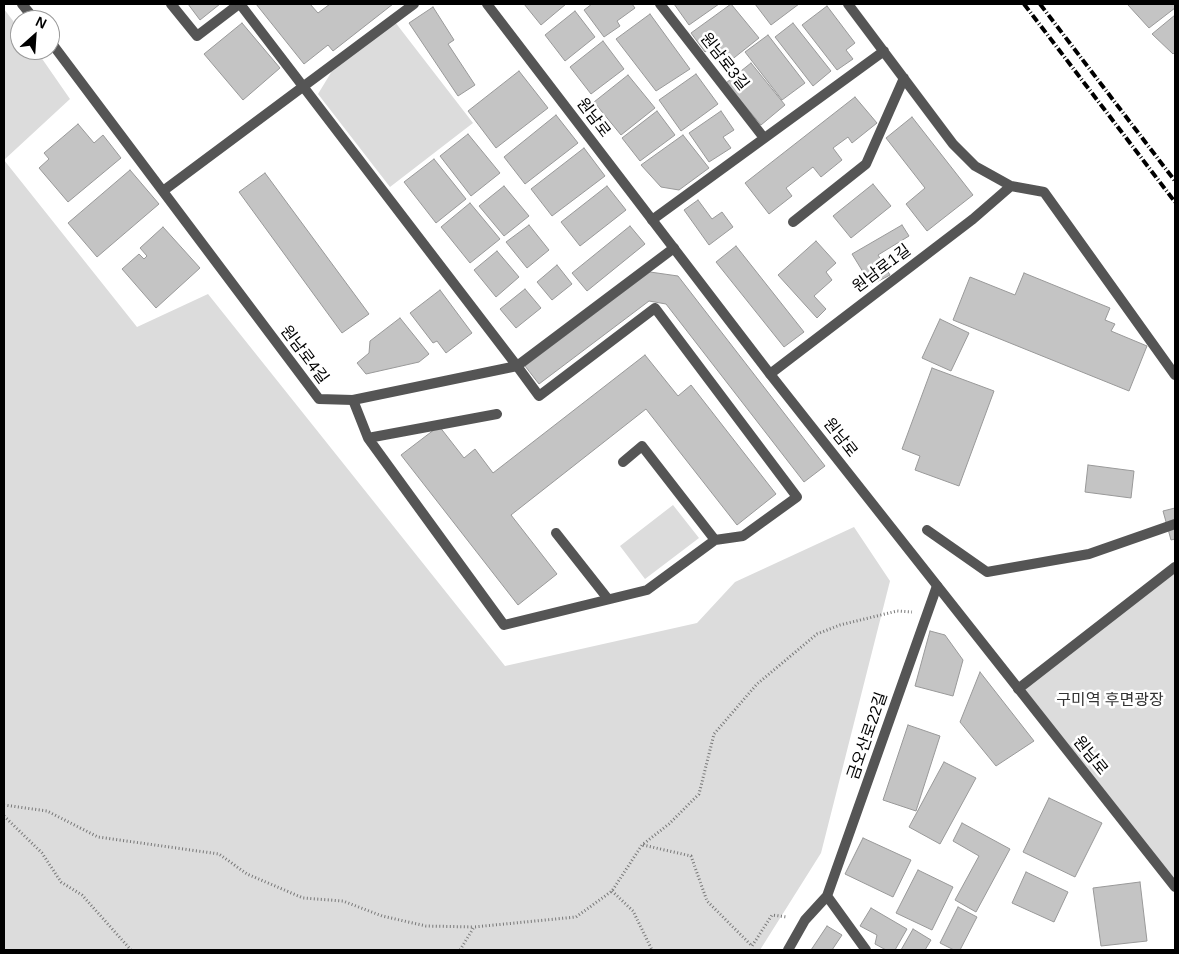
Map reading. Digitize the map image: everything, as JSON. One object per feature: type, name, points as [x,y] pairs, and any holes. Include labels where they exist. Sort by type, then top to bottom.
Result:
[{"type":"street","points":[[171,4],[197,36],[239,4],[539,396],[655,308],[796,497],[743,536],[715,540],[646,590],[504,625],[368,438],[352,400]]},
{"type":"street","points":[[163,191],[414,4]]},
{"type":"street","name":"원남로","points":[[487,4],[770,374],[1175,887]]},
{"type":"street","name":"원남로3길","points":[[660,4],[764,138]]},
{"type":"street","points":[[848,4],[953,144],[975,166],[1011,186],[1044,192],[1175,375]]},
{"type":"street","points":[[652,220],[884,51]]},
{"type":"street","name":"원남로4길","points":[[60,54],[318,399],[352,400],[517,366],[674,248]]},
{"type":"street","points":[[793,222],[866,164],[904,78]]},
{"type":"street","name":"원남로1길","points":[[770,374],[973,219],[1011,186]]},
{"type":"street","points":[[368,438],[497,414]]},
{"type":"street","points":[[623,462],[642,446],[715,540]]},
{"type":"street","points":[[927,530],[987,572],[1089,554],[1175,524]]},
{"type":"street","points":[[556,532],[608,600]]},
{"type":"street","points":[[1018,689],[1175,567]]},
{"type":"street","name":"금오산로22길","points":[[788,950],[805,920],[828,896],[937,586]]},
{"type":"street","points":[[828,896],[866,950]]},
{"type":"path","points":[[4,805],[47,811],[98,837],[218,854],[247,874],[303,898],[343,901],[382,916],[426,926],[474,927],[576,917],[612,891],[642,845],[669,824],[699,794],[714,734],[758,684],[817,634],[840,625],[897,611],[928,612]]},
{"type":"path","points":[[4,816],[42,854],[62,882],[82,894],[131,950]]},
{"type":"path","points":[[642,845],[691,856],[707,902],[752,946],[772,915],[805,920]]},
{"type":"path","points":[[612,891],[634,911],[652,950]]},
{"type":"path","points":[[460,950],[474,927]]},
{"type":"green space","points":[[4,9],[10,17],[10,60],[43,60],[70,99],[4,160]]},
{"type":"green space","points":[[395,22],[473,123],[390,187],[318,94],[332,71]]},
{"type":"green space","points":[[4,160],[137,327],[208,294],[505,666],[697,623],[735,582],[854,527],[890,581],[821,853],[760,950],[4,950]]},
{"type":"green space","points":[[673,505],[699,538],[645,579],[620,546]]},
{"type":"green space","name":"구미역 후면광장","points":[[1175,567],[1175,887],[1018,689]]},
{"type":"building","points":[[188,4],[220,4],[200,20]]},
{"type":"building","points":[[256,4],[310,4],[318,13],[330,4],[393,4],[333,51],[328,45],[304,64]]},
{"type":"building","points":[[524,4],[566,4],[541,25]]},
{"type":"building","points":[[592,4],[632,4],[635,8],[617,21],[620,26],[604,37],[584,10]]},
{"type":"building","points":[[674,4],[719,4],[689,25]]},
{"type":"building","points":[[731,4],[759,38],[730,61],[716,43],[705,52],[691,33]]},
{"type":"building","points":[[755,4],[799,4],[771,25]]},
{"type":"building","points":[[1129,4],[1175,4],[1175,8],[1149,28]]},
{"type":"building","points":[[827,6],[855,43],[846,50],[853,59],[837,70],[802,25]]},
{"type":"building","points":[[433,7],[454,40],[448,44],[475,85],[458,96],[409,23]]},
{"type":"building","points":[[575,11],[595,37],[565,61],[545,35]]},
{"type":"building","points":[[650,14],[690,69],[656,91],[616,39]]},
{"type":"building","points":[[1175,15],[1175,52],[1173,54],[1152,34]]},
{"type":"building","points":[[242,23],[280,68],[243,100],[204,54]]},
{"type":"building","points":[[793,23],[831,71],[813,86],[775,37]]},
{"type":"building","points":[[768,35],[805,83],[782,100],[745,52]]},
{"type":"building","points":[[603,41],[624,69],[591,94],[570,67]]},
{"type":"building","points":[[751,63],[785,105],[761,125],[726,83]]},
{"type":"building","points":[[519,71],[548,108],[496,148],[468,111]]},
{"type":"building","points":[[696,74],[718,104],[681,131],[659,100]]},
{"type":"building","points":[[628,75],[655,108],[621,135],[594,102]]},
{"type":"building","points":[[855,97],[877,123],[852,143],[848,137],[833,148],[842,160],[821,177],[813,167],[786,188],[792,196],[769,214],[745,183]]},
{"type":"building","points":[[657,111],[675,135],[640,161],[622,138]]},
{"type":"building","points":[[721,111],[734,130],[723,137],[731,148],[709,162],[689,133]]},
{"type":"building","points":[[556,115],[578,143],[525,184],[504,157]]},
{"type":"building","points":[[912,117],[973,195],[927,231],[906,204],[925,188],[886,138]]},
{"type":"building","points":[[78,124],[94,143],[103,135],[121,158],[68,202],[39,168],[49,159],[44,153]]},
{"type":"building","points":[[468,134],[500,173],[471,196],[440,156]]},
{"type":"building","points":[[683,135],[709,168],[679,190],[661,187],[641,165]]},
{"type":"building","points":[[584,148],[605,176],[552,216],[531,189]]},
{"type":"building","points":[[434,159],[466,199],[436,223],[404,182]]},
{"type":"building","points":[[130,170],[159,204],[97,257],[68,223]]},
{"type":"building","points":[[265,173],[369,314],[342,333],[239,192]]},
{"type":"building","points":[[873,184],[891,206],[851,238],[833,216]]},
{"type":"building","points":[[504,186],[529,216],[504,236],[479,206]]},
{"type":"building","points":[[607,186],[626,210],[580,246],[561,222]]},
{"type":"building","points":[[698,200],[712,219],[722,212],[733,227],[709,245],[684,210]]},
{"type":"building","points":[[470,203],[500,239],[470,263],[441,227]]},
{"type":"building","points":[[529,225],[549,250],[527,268],[506,242]]},
{"type":"building","points":[[902,225],[909,236],[878,255],[890,275],[871,285],[852,254]]},
{"type":"building","points":[[630,226],[645,244],[587,291],[572,273]]},
{"type":"building","points":[[163,227],[200,268],[156,308],[122,269],[139,254],[144,259],[147,256],[140,248]]},
{"type":"building","points":[[816,241],[836,263],[826,272],[832,280],[814,296],[826,309],[817,318],[778,275]]},
{"type":"building","points":[[736,246],[804,332],[784,347],[716,262]]},
{"type":"building","points":[[497,251],[519,277],[496,297],[474,270]]},
{"type":"building","points":[[557,265],[572,284],[552,300],[537,282]]},
{"type":"building","points":[[650,272],[678,276],[825,466],[804,482],[666,304],[649,301],[539,384],[525,366]]},
{"type":"building","points":[[1024,273],[1110,308],[1105,320],[1115,324],[1111,331],[1147,346],[1129,391],[953,320],[970,277],[1015,295]]},
{"type":"building","points":[[525,289],[541,308],[516,328],[500,309]]},
{"type":"building","points":[[440,290],[472,333],[446,353],[437,341],[433,343],[410,313]]},
{"type":"building","points":[[400,318],[429,354],[419,362],[366,374],[357,363],[369,353],[370,341]]},
{"type":"building","points":[[940,319],[969,333],[951,371],[922,358]]},
{"type":"building","points":[[645,355],[678,396],[691,385],[776,494],[737,525],[646,409],[511,515],[557,574],[518,605],[401,455],[439,426],[464,458],[475,449],[493,473]]},
{"type":"building","points":[[932,368],[994,391],[959,486],[915,470],[920,456],[902,449]]},
{"type":"building","points":[[1088,465],[1134,471],[1131,498],[1085,492]]},
{"type":"building","points":[[1175,508],[1175,539],[1171,540],[1163,511]]},
{"type":"building","points":[[930,631],[945,635],[963,660],[953,696],[915,686]]},
{"type":"building","points":[[980,672],[1034,741],[996,766],[960,722]]},
{"type":"building","points":[[908,725],[940,736],[916,811],[883,800]]},
{"type":"building","points":[[944,762],[976,778],[940,844],[909,827]]},
{"type":"building","points":[[1049,798],[1102,823],[1075,877],[1023,852]]},
{"type":"building","points":[[962,823],[1010,849],[976,912],[955,900],[979,856],[953,841]]},
{"type":"building","points":[[863,838],[911,860],[893,897],[845,874]]},
{"type":"building","points":[[918,870],[953,887],[932,930],[896,913]]},
{"type":"building","points":[[1026,872],[1068,892],[1054,922],[1012,903]]},
{"type":"building","points":[[1140,882],[1147,941],[1101,946],[1093,888]]},
{"type":"building","points":[[958,907],[977,917],[960,950],[954,950],[940,943]]},
{"type":"building","points":[[871,908],[907,929],[895,950],[886,950],[875,944],[877,935],[860,926]]},
{"type":"building","points":[[827,926],[842,935],[832,950],[811,950]]},
{"type":"building","points":[[913,929],[931,940],[925,950],[901,950]]},
{"type":"railway","points":[[1024,4],[1175,202]]},
{"type":"railway","points":[[1040,4],[1175,181]]}]
